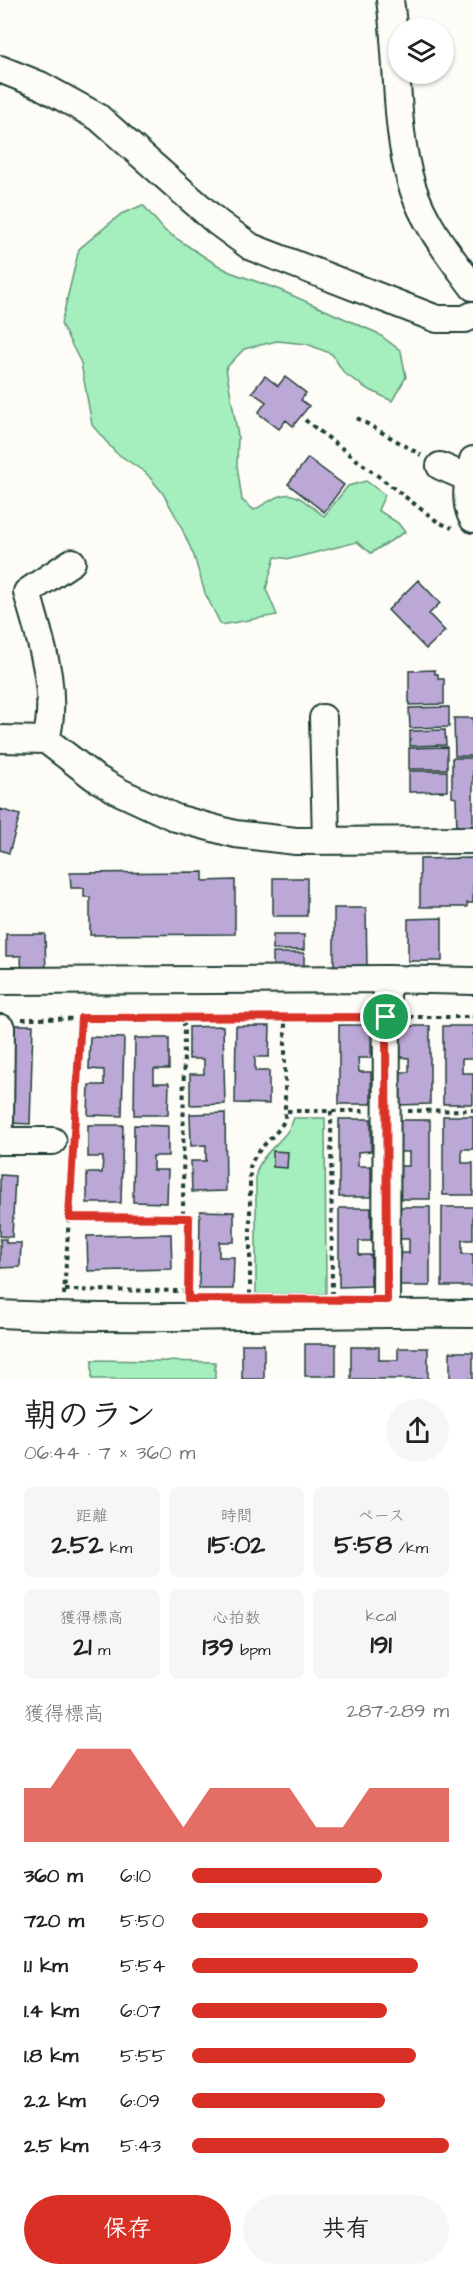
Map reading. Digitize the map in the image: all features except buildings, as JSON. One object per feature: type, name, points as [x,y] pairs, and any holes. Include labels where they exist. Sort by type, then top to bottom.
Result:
[{"type":"street","points":[[390,0],[402,137],[412,186],[435,235],[473,287]]},
{"type":"street","points":[[0,69],[40,85],[98,117],[217,222],[251,247],[437,319],[465,319],[473,315]]},
{"type":"street","points":[[440,466],[470,469],[467,496],[473,519]]},
{"type":"street","points":[[46,740],[52,704],[43,650],[27,592],[72,562]]},
{"type":"street","points":[[323,718],[326,841]]},
{"type":"street","points":[[0,739],[46,740],[86,771],[120,792],[176,818],[205,827],[265,839],[473,840]]},
{"type":"street","points":[[386,1313],[387,979]]},
{"type":"street","points":[[0,981],[387,979],[473,981]]},
{"type":"street","points":[[0,1122],[6,1024]]},
{"type":"street","points":[[0,1141],[67,1141]]},
{"type":"street","points":[[0,1314],[63,1317],[473,1314]]},
{"type":"path","points":[[357,418],[440,466]]},
{"type":"path","points":[[305,420],[438,522]]},
{"type":"path","points":[[240,1299],[250,1299],[250,1167],[253,1157],[282,1126],[287,1111],[285,1017]]},
{"type":"path","points":[[6,1024],[81,1018],[473,1017]]},
{"type":"path","points":[[63,1317],[69,1217],[67,1141],[81,1018]]},
{"type":"path","points":[[183,1218],[184,1018]]},
{"type":"path","points":[[331,1111],[332,1299]]},
{"type":"path","points":[[69,1217],[189,1218],[188,1299]]},
{"type":"path","points":[[65,1290],[188,1291]]},
{"type":"green space","points":[[143,205],[165,231],[214,263],[230,272],[280,290],[377,333],[401,351],[406,377],[392,401],[366,388],[344,373],[332,354],[307,344],[277,341],[244,349],[226,368],[238,436],[237,465],[242,500],[254,510],[276,498],[290,495],[304,501],[324,516],[348,486],[366,481],[385,495],[378,510],[398,523],[405,532],[371,553],[357,542],[290,559],[275,557],[266,589],[277,615],[221,625],[205,593],[194,556],[162,492],[146,473],[115,452],[92,425],[81,363],[61,324],[79,249],[121,214]]},
{"type":"green space","points":[[294,1118],[325,1118],[326,1294],[256,1294],[256,1174],[263,1159],[286,1133]]},
{"type":"green space","points":[[92,1360],[215,1362],[215,1379],[92,1379]]},
{"type":"route","points":[[386,1017],[387,1300],[188,1299],[189,1218],[69,1217],[81,1018],[386,1017]]}]
